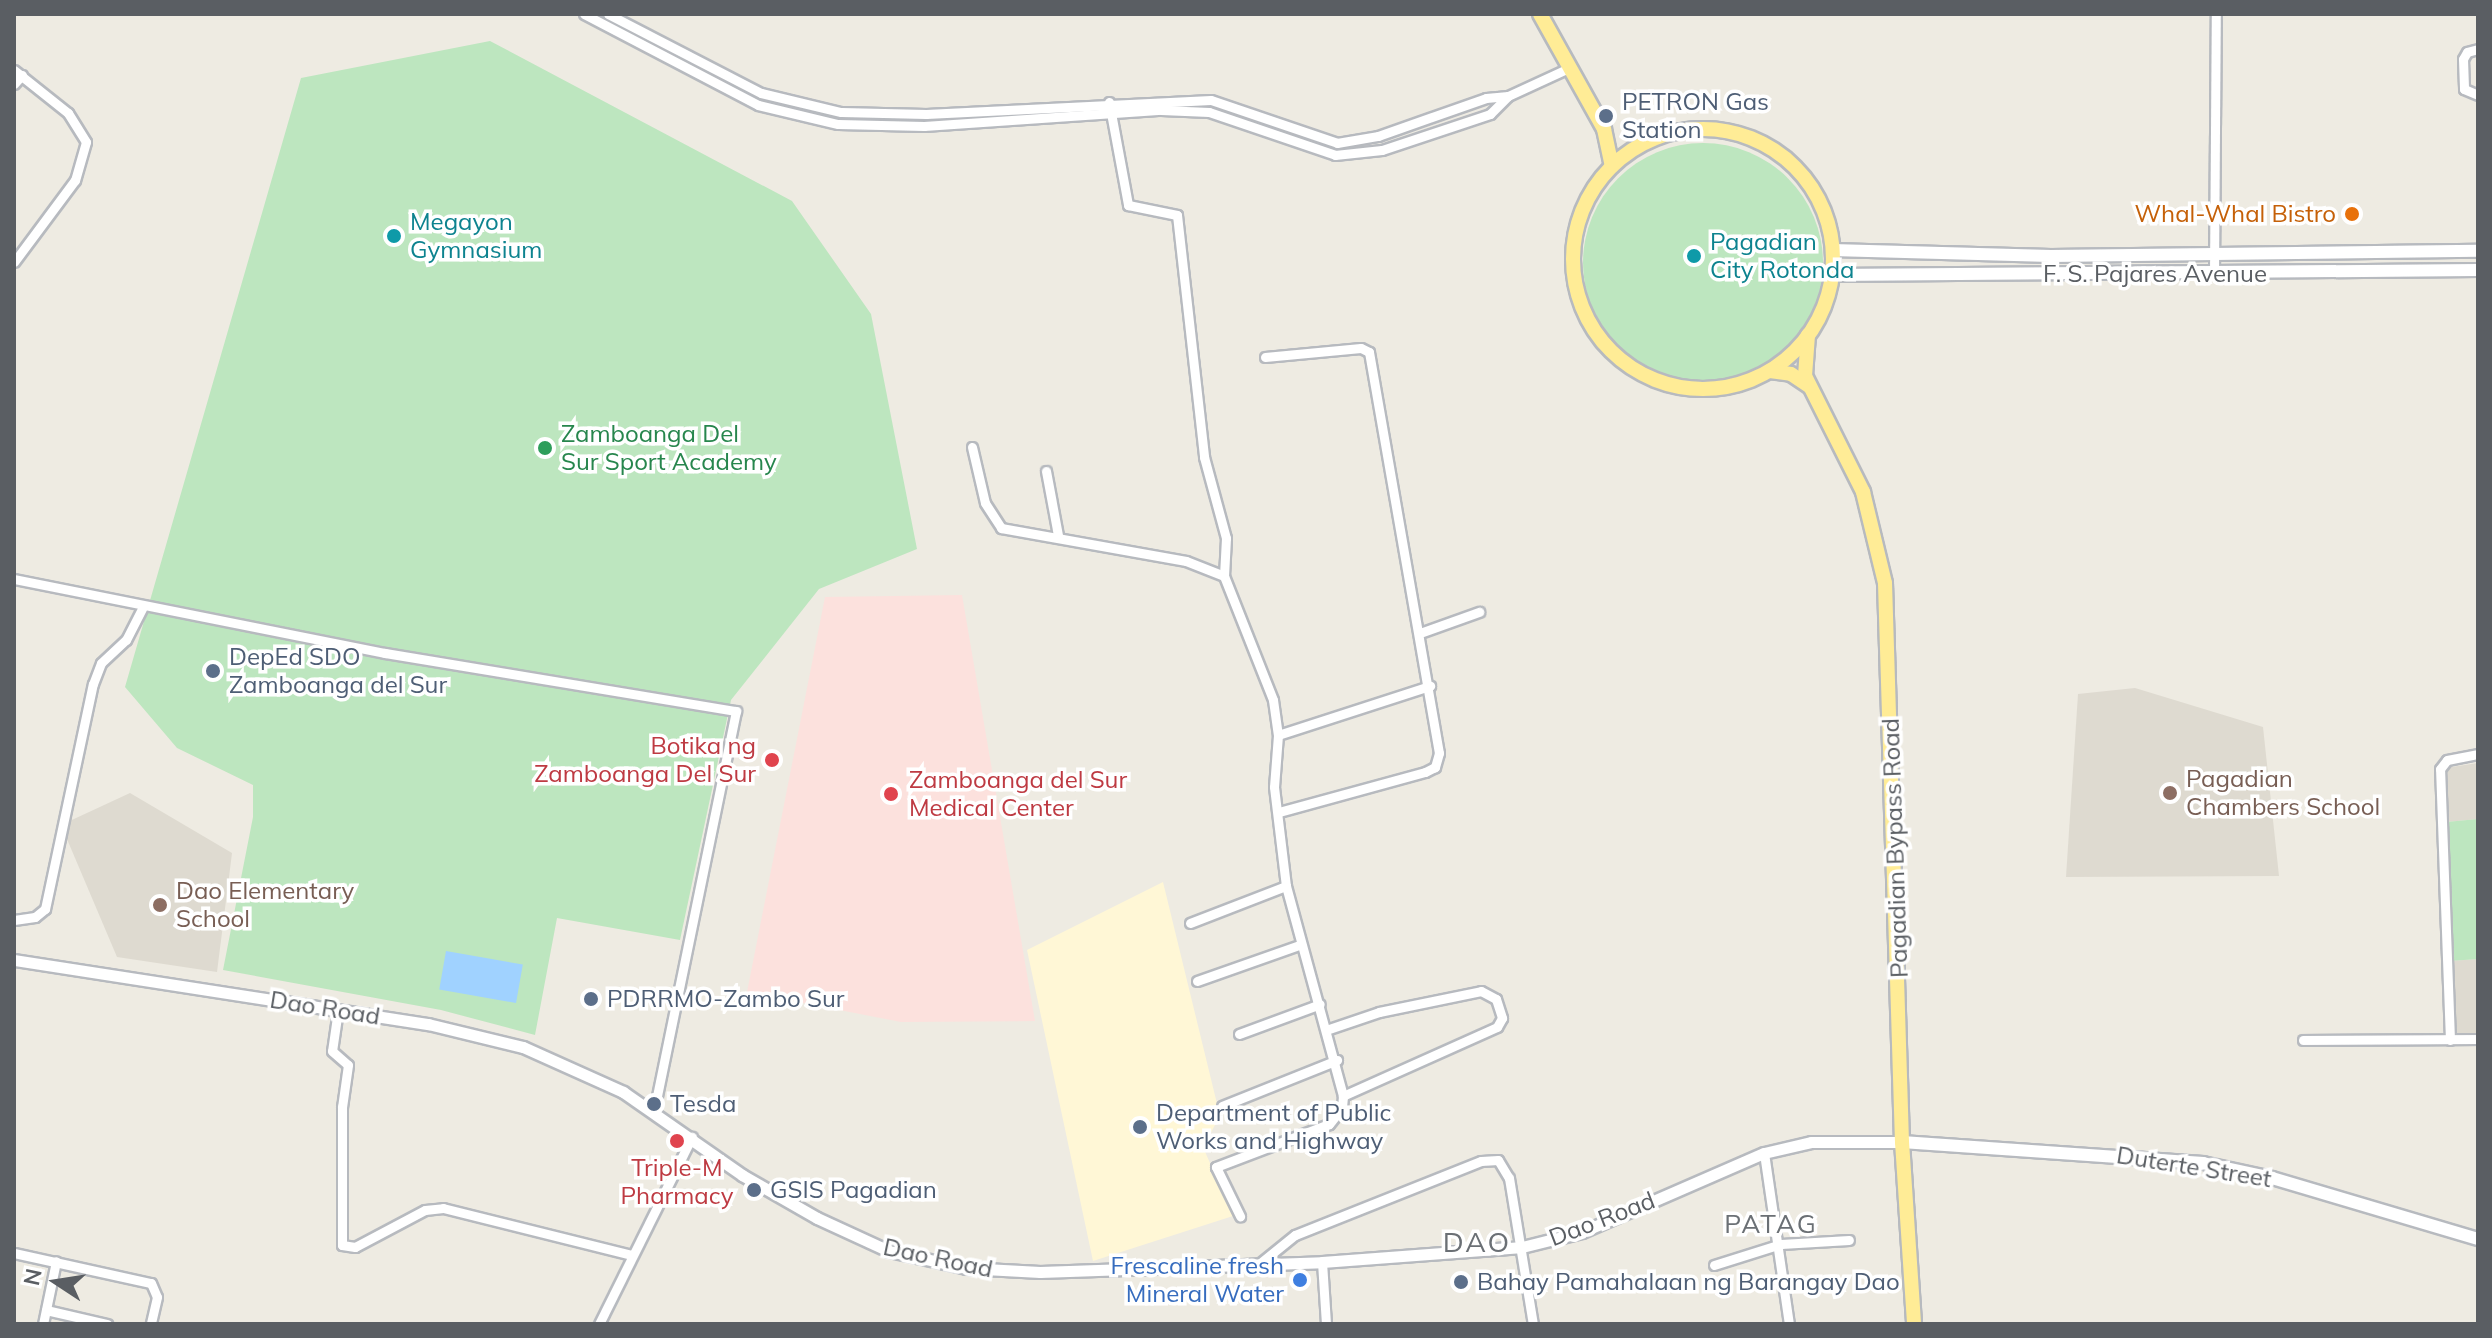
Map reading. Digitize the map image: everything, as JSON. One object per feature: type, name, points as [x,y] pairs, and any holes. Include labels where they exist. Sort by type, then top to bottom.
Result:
[{"type":"highway","points":[[1540,14],[1604,129],[1612,166]]},
{"type":"highway","points":[[1710,128],[1755,139],[1776,151],[1809,184],[1821,204],[1832,250],[1832,275],[1824,306],[1808,335],[1770,371],[1739,385],[1688,389],[1639,373],[1600,340],[1577,293],[1573,259],[1583,209],[1612,166],[1641,144],[1675,132],[1710,128]]},
{"type":"highway","points":[[1604,129],[1618,139],[1641,144]]},
{"type":"highway","name":"Pagadian Bypass Road","points":[[1808,335],[1803,365],[1810,387],[1863,492],[1885,583],[1902,1142],[1914,1324]]},
{"type":"highway","points":[[1770,371],[1791,374],[1810,387]]},
{"type":"main road","name":"F. S. Pajares Avenue","points":[[1832,250],[2051,256],[2478,251]]},
{"type":"main road","points":[[2328,253],[2329,272]]},
{"type":"main road","name":"F. S. Pajares Avenue","points":[[1832,275],[2478,270]]},
{"type":"main road","name":"Duterte Street","points":[[1902,1142],[2203,1163],[2272,1178],[2478,1239]]},
{"type":"street","points":[[584,14],[758,105],[838,124],[924,126],[1111,114],[1209,112],[1324,154],[1354,156],[1490,114],[1508,96]]},
{"type":"street","points":[[608,14],[761,93],[841,112],[926,114],[1109,102],[1211,100],[1337,143],[1378,136],[1486,98],[1508,96],[1569,68]]},
{"type":"street","points":[[2214,274],[2216,14]]},
{"type":"street","points":[[2478,49],[2463,59],[2464,89],[2478,95]]},
{"type":"street","points":[[14,84],[18,72],[68,113],[86,142],[75,180],[14,262]]},
{"type":"street","points":[[1109,102],[1128,205],[1177,215],[1204,457],[1226,538],[1224,576],[1263,665],[1278,735],[1273,781],[1286,886],[1299,945],[1329,1029],[1343,1096],[1342,1108],[1329,1124],[1216,1167],[1240,1216]]},
{"type":"street","points":[[1265,357],[1361,348],[1369,352],[1430,686],[1439,753],[1435,767],[1279,812]]},
{"type":"street","points":[[972,447],[995,524],[1058,535],[1111,551],[1186,561],[1224,576]]},
{"type":"street","points":[[1046,471],[1058,535]]},
{"type":"street","points":[[14,579],[142,608],[229,619],[385,653],[736,711],[654,1111]]},
{"type":"street","points":[[14,920],[35,917],[45,909],[93,684],[101,663],[126,640],[142,608]]},
{"type":"street","points":[[1420,633],[1479,612]]},
{"type":"street","points":[[1278,735],[1430,686]]},
{"type":"street","points":[[2450,1040],[2440,769],[2447,760],[2478,754]]},
{"type":"street","points":[[1190,923],[1286,886]]},
{"type":"street","points":[[1197,981],[1299,945]]},
{"type":"street","name":"Dao Road","points":[[14,960],[453,1028],[523,1047],[654,1111],[742,1175],[817,1218],[889,1251],[937,1262],[1027,1272],[1322,1262],[1522,1247],[1582,1232],[1764,1153],[1811,1142],[1902,1142]]},
{"type":"street","points":[[1329,1029],[1379,1012],[1481,991],[1496,999],[1502,1018],[1497,1027],[1343,1096]]},
{"type":"street","points":[[1239,1034],[1320,1004]]},
{"type":"street","points":[[338,1010],[332,1051],[348,1065],[342,1107],[342,1245],[355,1247],[425,1210],[443,1208],[632,1255]]},
{"type":"street","points":[[2303,1040],[2478,1039]]},
{"type":"street","points":[[1222,1106],[1337,1060]]},
{"type":"street","points":[[599,1324],[692,1137]]},
{"type":"street","points":[[1764,1153],[1781,1244],[1789,1324]]},
{"type":"street","points":[[1259,1264],[1295,1235],[1490,1159],[1498,1160],[1509,1178],[1533,1324]]},
{"type":"street","points":[[1714,1265],[1781,1244],[1849,1240]]},
{"type":"street","points":[[14,1253],[151,1283],[157,1297],[153,1324]]},
{"type":"street","points":[[43,1324],[56,1261]]},
{"type":"street","points":[[1322,1262],[1326,1324]]},
{"type":"street","points":[[46,1310],[107,1324]]},
{"type":"shaded area","name":"Zamboanga del Sur Medical Center","points":[[962,595],[1035,1021],[901,1022],[747,992],[825,597]]},
{"type":"shaded area","name":"Pagadian Chambers School","points":[[2135,688],[2263,727],[2279,876],[2066,877],[2078,694]]},
{"type":"shaded area","points":[[2478,763],[2478,819],[2446,822],[2445,768]]},
{"type":"shaded area","name":"Dao Elementary School","points":[[130,793],[232,853],[217,972],[117,957],[61,825]]},
{"type":"shaded area","points":[[1163,882],[1220,1116],[1203,1147],[1233,1216],[1093,1261],[1027,950]]},
{"type":"shaded area","points":[[2478,959],[2478,1034],[2455,1035],[2450,961]]},
{"type":"green space","name":"Zamboanga Del Sur Sport Academy","points":[[490,41],[792,201],[871,314],[917,549],[819,589],[731,700],[680,940],[557,918],[535,1035],[441,1010],[223,970],[253,817],[253,785],[177,748],[125,687],[301,78]]},
{"type":"green space","points":[[1703,143],[1726,145],[1749,152],[1770,163],[1788,178],[1803,196],[1814,217],[1821,240],[1821,286],[1814,309],[1803,330],[1788,348],[1770,363],[1749,374],[1726,381],[1703,383],[1680,381],[1657,374],[1636,363],[1618,348],[1603,330],[1592,309],[1585,286],[1583,263],[1585,240],[1592,217],[1603,196],[1618,178],[1636,163],[1657,152],[1680,145]]},
{"type":"green space","points":[[2478,819],[2478,959],[2450,961],[2446,822]]},
{"type":"water","points":[[446,951],[523,965],[516,1003],[439,989]]},
{"type":"place","name":"PETRON Gas Station","points":[[1606,116]]},
{"type":"place","name":"Whal-Whal Bistro","points":[[2352,214]]},
{"type":"place","name":"Megayon Gymnasium","points":[[394,236]]},
{"type":"place","name":"Pagadian City Rotonda","points":[[1694,256]]},
{"type":"place","name":"Zamboanga Del Sur Sport Academy","points":[[545,448]]},
{"type":"place","name":"DepEd SDO Zamboanga del Sur","points":[[213,671]]},
{"type":"place","name":"Botika ng Zamboanga Del Sur","points":[[772,760]]},
{"type":"place","name":"Pagadian Chambers School","points":[[2170,793]]},
{"type":"place","name":"Zamboanga del Sur Medical Center","points":[[891,794]]},
{"type":"place","name":"Dao Elementary School","points":[[160,905]]},
{"type":"place","name":"PDRRMO-Zambo Sur","points":[[591,999]]},
{"type":"place","name":"Tesda","points":[[654,1104]]},
{"type":"place","name":"Department of Public Works and Highway","points":[[1140,1127]]},
{"type":"place","name":"Triple-M Pharmacy","points":[[677,1141]]},
{"type":"place","name":"GSIS Pagadian","points":[[754,1190]]},
{"type":"place","name":"Frescaline fresh Mineral Water","points":[[1300,1280]]},
{"type":"place","name":"Bahay Pamahalaan ng Barangay Dao","points":[[1461,1282]]},
{"type":"district","name":"PATAG","points":[[1771,1224]]},
{"type":"district","name":"DAO","points":[[1477,1242]]}]
